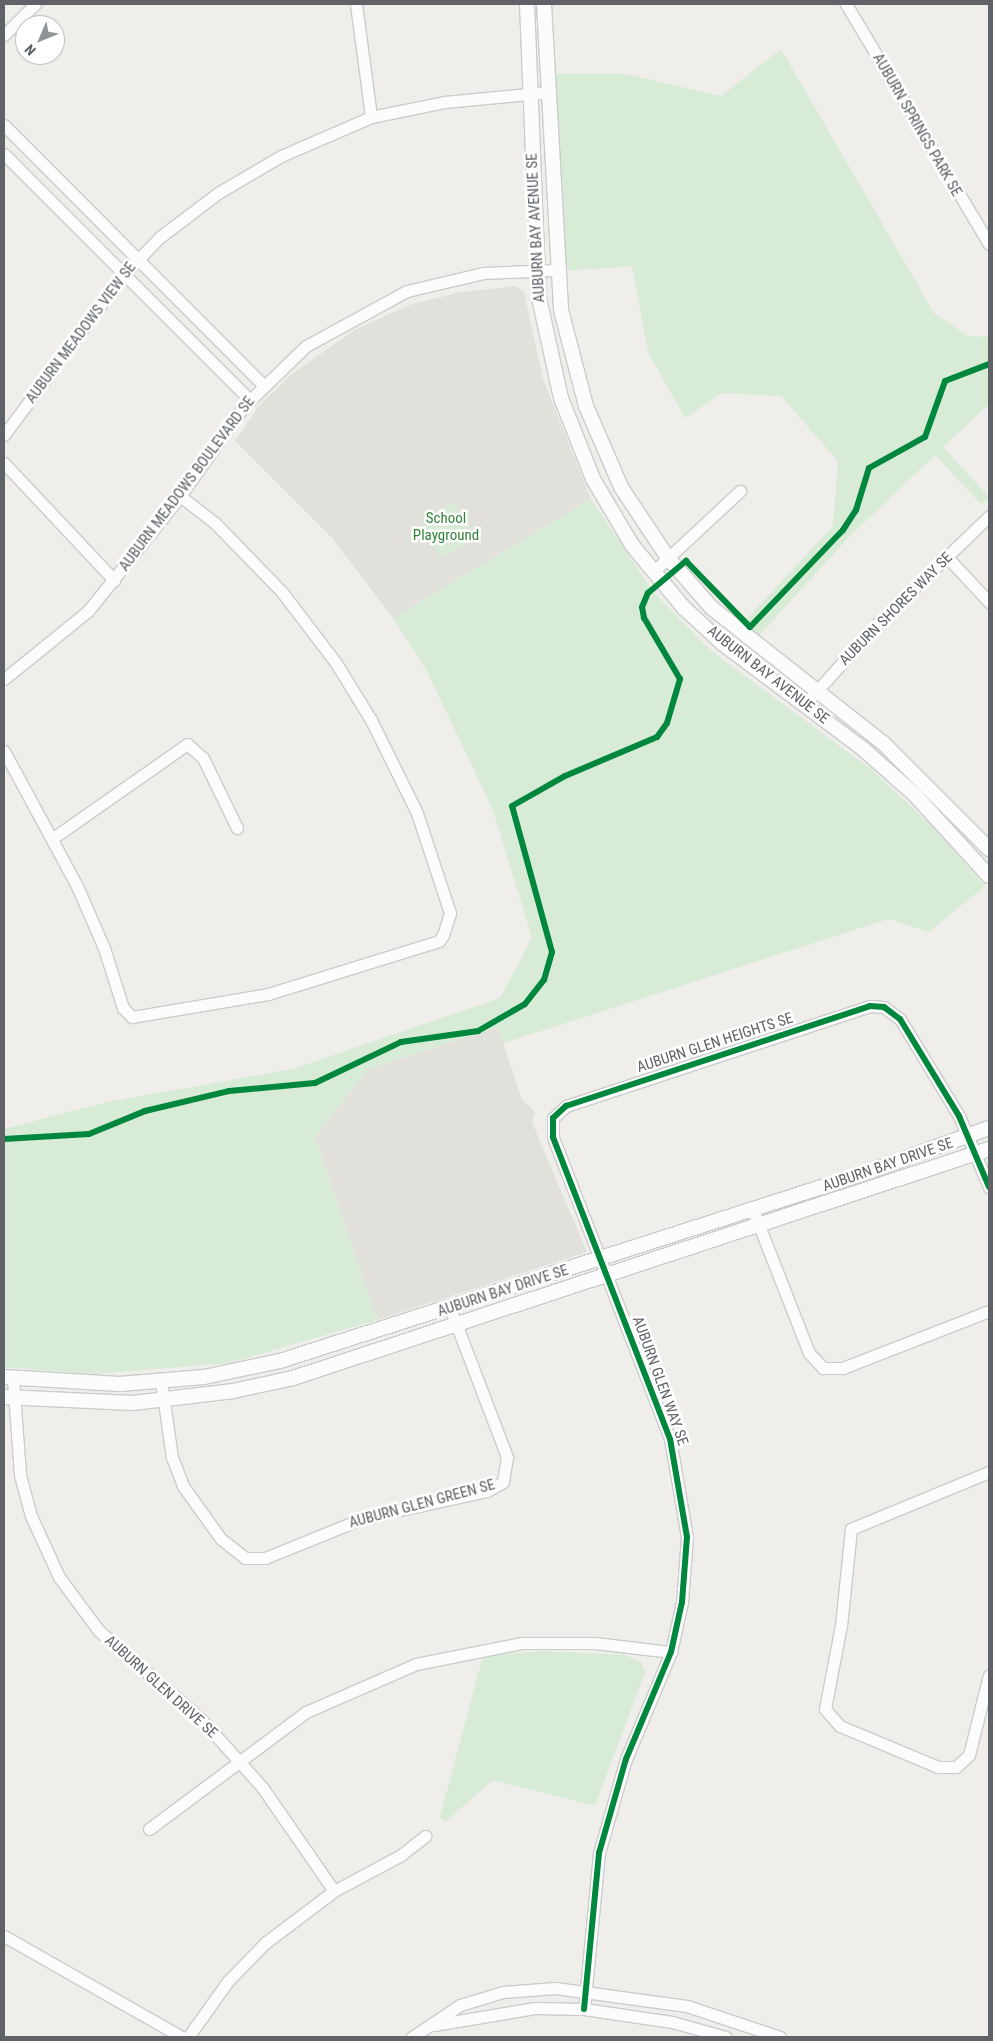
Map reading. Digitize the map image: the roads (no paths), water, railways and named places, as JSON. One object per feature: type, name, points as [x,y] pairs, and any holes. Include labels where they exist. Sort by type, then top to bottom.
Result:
[{"type":"street","points":[[4,36],[36,4]]},
{"type":"street","points":[[356,4],[371,117]]},
{"type":"street","name":"AUBURN BAY AVENUE SE","points":[[527,4],[535,271],[543,326],[576,440],[619,525],[653,572],[722,643],[805,704],[914,794],[989,876]]},
{"type":"street","name":"AUBURN BAY AVENUE SE","points":[[544,4],[555,270],[569,351],[592,422],[621,487],[668,558],[731,625],[883,743],[989,849]]},
{"type":"street","name":"AUBURN SPRINGS PARK SE","points":[[846,4],[989,244]]},
{"type":"street","name":"AUBURN MEADOWS VIEW SE","points":[[4,435],[123,275],[138,259],[188,214],[262,165],[371,117],[445,102],[549,92]]},
{"type":"street","points":[[4,125],[263,385]]},
{"type":"street","points":[[4,154],[250,400]]},
{"type":"street","name":"AUBURN MEADOWS BOULEVARD SE","points":[[4,679],[65,634],[114,580],[263,385],[331,329],[406,291],[483,273],[555,270]]},
{"type":"street","points":[[4,463],[114,580]]},
{"type":"street","points":[[653,572],[740,491]]},
{"type":"street","points":[[4,751],[53,838],[97,931],[123,1008],[136,1018],[268,994],[439,941],[450,925],[450,913],[417,813],[371,720],[336,663],[282,592],[215,523],[180,496]]},
{"type":"street","name":"AUBURN SHORES WAY SE","points":[[805,704],[989,516]]},
{"type":"street","points":[[947,557],[989,602]]},
{"type":"street","points":[[53,838],[187,744],[203,758],[238,828]]},
{"type":"street","name":"AUBURN GLEN HEIGHTS SE","points":[[600,1259],[552,1137],[553,1118],[566,1106],[870,1006],[884,1006],[900,1019],[922,1053],[968,1137],[983,1152],[989,1187]]},
{"type":"street","name":"AUBURN BAY DRIVE SE","points":[[8,1378],[120,1384],[161,1381],[280,1361],[753,1210],[968,1137],[989,1128]]},
{"type":"street","name":"AUBURN BAY DRIVE SE","points":[[9,1397],[87,1403],[163,1400],[293,1378],[760,1228],[983,1152]]},
{"type":"street","points":[[753,1210],[809,1353],[823,1368],[843,1368],[989,1311]]},
{"type":"street","name":"AUBURN GLEN WAY SE","points":[[584,2009],[592,1894],[606,1826],[626,1759],[671,1652],[686,1566],[684,1500],[670,1438],[600,1259]]},
{"type":"street","name":"AUBURN GLEN GREEN SE","points":[[161,1381],[174,1465],[198,1512],[239,1554],[252,1560],[264,1558],[364,1518],[487,1491],[503,1482],[508,1457],[450,1308]]},
{"type":"street","name":"AUBURN GLEN DRIVE SE","points":[[8,1378],[20,1475],[31,1516],[59,1577],[99,1631],[201,1719],[239,1760],[290,1823],[334,1891]]},
{"type":"street","points":[[989,1472],[851,1529],[825,1709],[840,1726],[938,1767],[956,1767],[969,1755],[989,1675]]},
{"type":"street","points":[[149,1829],[239,1760],[306,1712],[361,1685],[450,1655],[556,1642],[671,1652]]},
{"type":"street","points":[[188,2037],[228,1981],[265,1943],[334,1891],[401,1855],[425,1836]]},
{"type":"street","points":[[4,1936],[182,2037]]},
{"type":"street","points":[[412,2037],[433,2025],[460,2004],[503,1992],[585,1990],[687,2006],[780,2037]]},
{"type":"street","points":[[433,2025],[535,2008],[584,2009],[672,2022],[727,2037],[733,2020]]},
{"type":"park label","name":"School Playground","points":[[446,526]]}]
